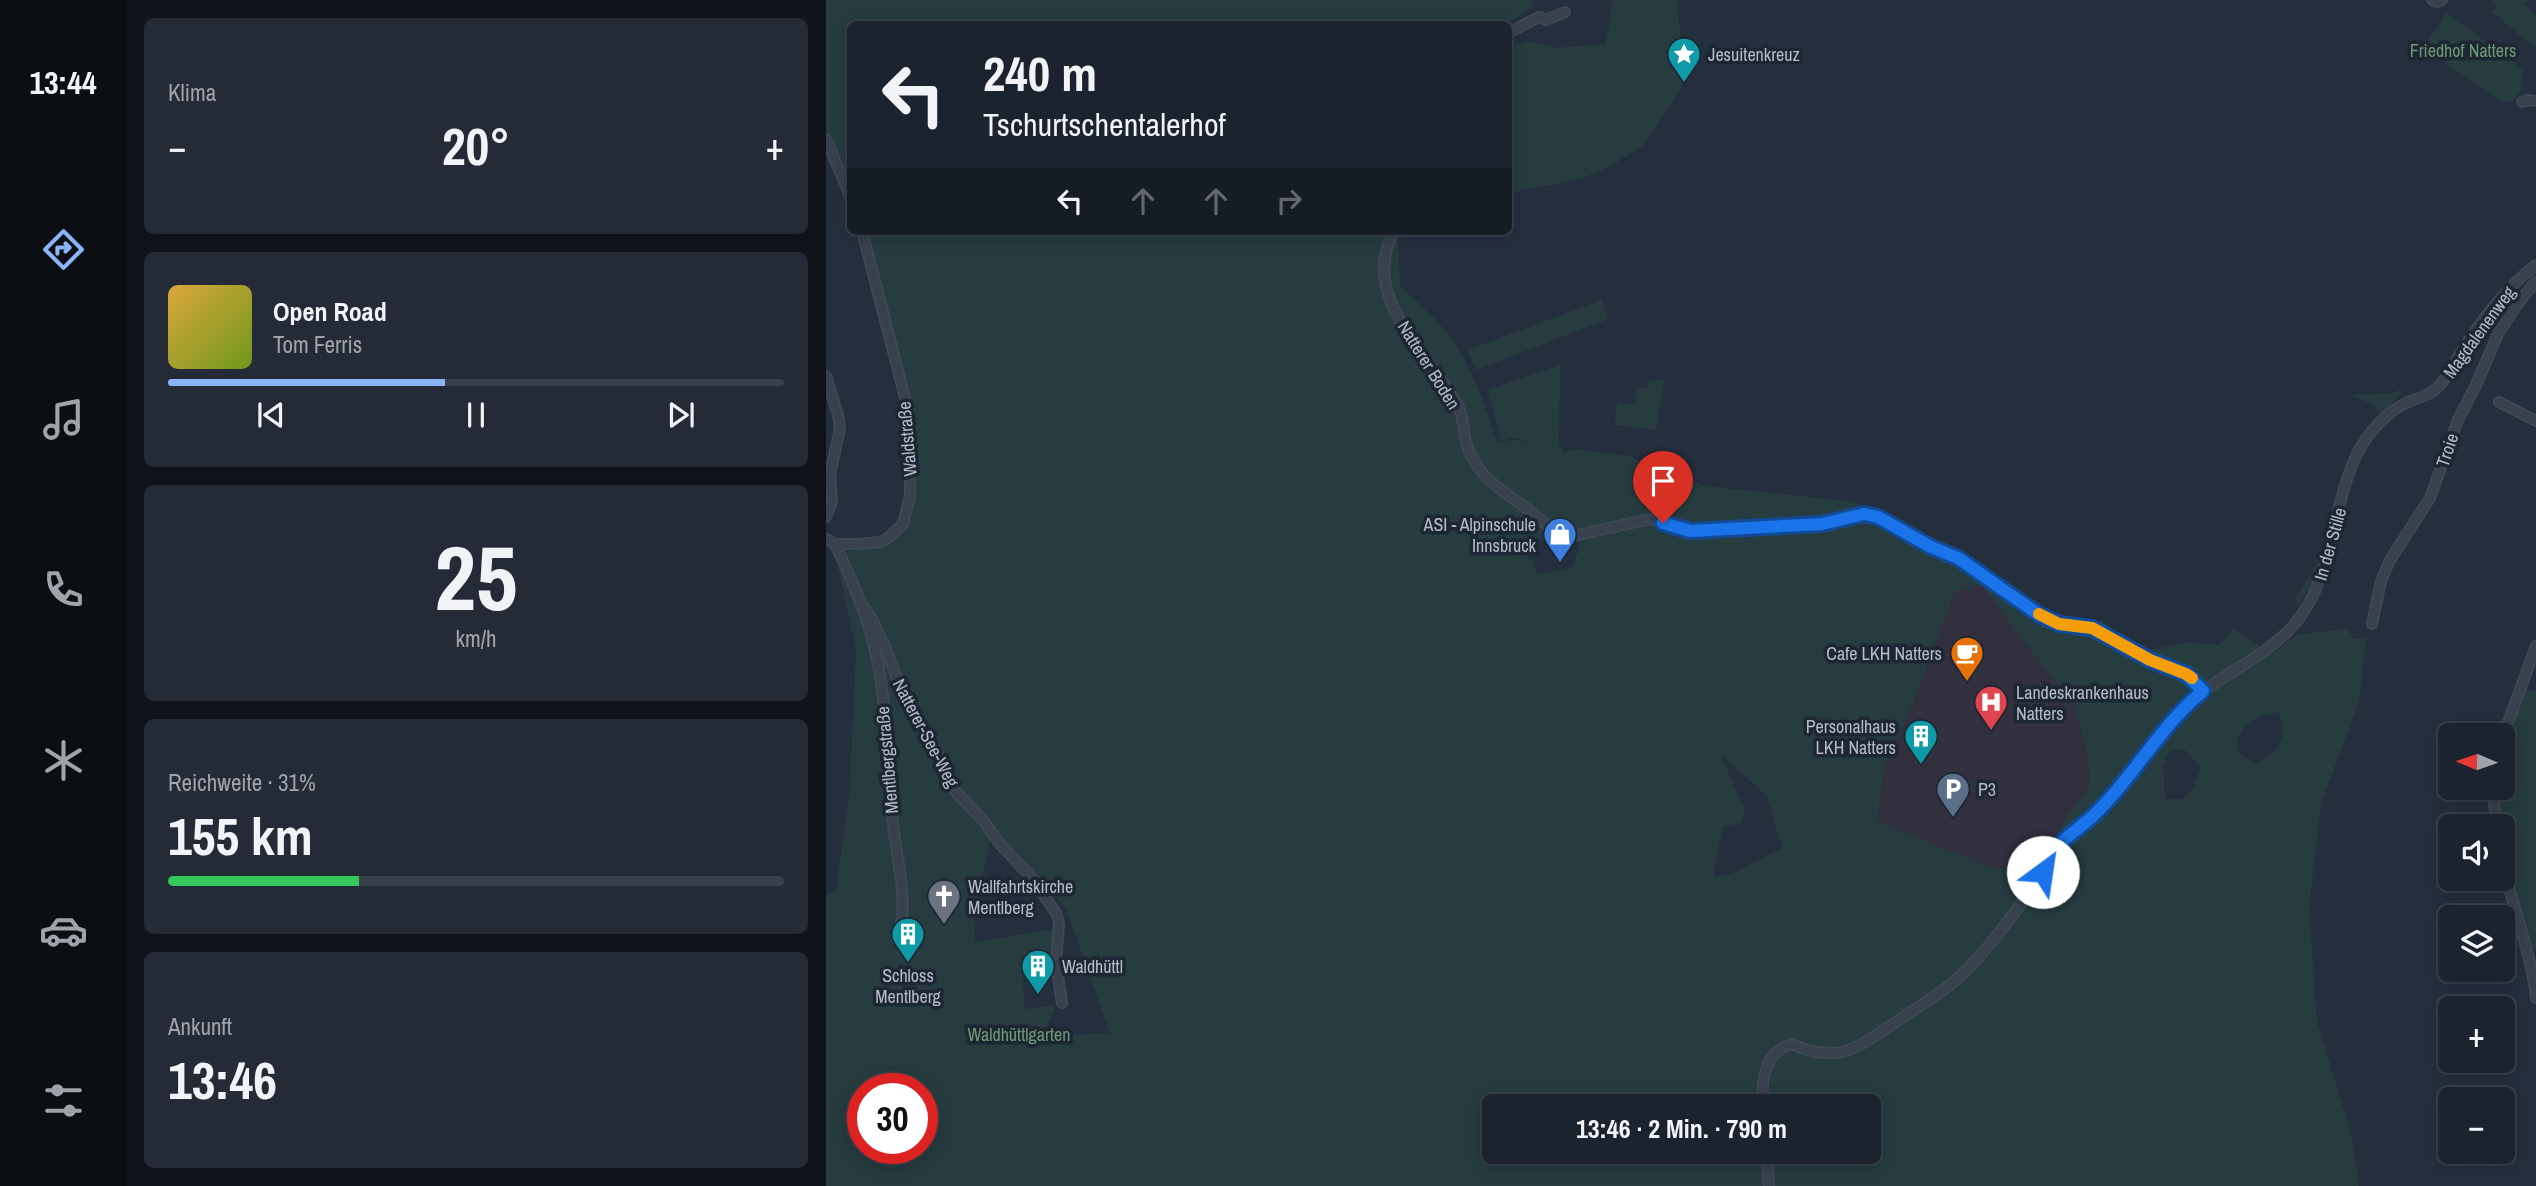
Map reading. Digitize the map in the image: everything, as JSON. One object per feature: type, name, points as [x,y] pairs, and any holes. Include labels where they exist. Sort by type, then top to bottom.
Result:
[{"type":"street","points":[[2432,0],[2442,0]]},
{"type":"street","points":[[1512,31],[1539,17],[1546,20],[1565,12]]},
{"type":"street","points":[[2522,102],[2536,101]]},
{"type":"street","points":[[826,139],[847,190]]},
{"type":"street","name":"Waldstraße","points":[[826,539],[835,544],[870,544],[888,538],[902,524],[911,496],[909,412],[863,235]]},
{"type":"street","name":"Natterer Boden","points":[[1392,235],[1383,270],[1387,291],[1400,319],[1459,408],[1472,458],[1484,475],[1500,489],[1564,538],[1650,519],[1690,531],[1822,524],[1864,514],[1878,517],[1931,547],[1958,558],[2038,614],[2059,624],[2092,628],[2150,660],[2186,674],[2203,691]]},
{"type":"street","name":"Magdalenenweg","points":[[2386,418],[2403,404],[2430,393],[2439,386],[2500,299],[2536,265]]},
{"type":"street","name":"Troie","points":[[2372,624],[2381,581],[2389,560],[2430,498],[2458,420],[2498,334],[2536,281]]},
{"type":"street","points":[[826,376],[838,415],[840,433],[830,475],[831,506],[826,517]]},
{"type":"street","points":[[2499,402],[2536,421]]},
{"type":"street","name":"In der Stille","points":[[1763,1094],[1766,1067],[1777,1053],[1792,1044],[1822,1054],[1841,1053],[1860,1046],[1954,981],[1992,943],[2043,872],[2045,862],[2066,838],[2104,805],[2176,715],[2203,691],[2274,643],[2293,625],[2307,607],[2326,564],[2354,463],[2366,440],[2386,418]]},
{"type":"street","name":"Mentlbergstraße","points":[[835,544],[860,603],[880,675],[903,908],[903,924],[897,940]]},
{"type":"street","name":"Natterer-See-Weg","points":[[860,603],[871,617],[907,704],[935,748],[954,790],[1032,878],[1056,913],[1059,923],[1056,963],[1062,1003]]},
{"type":"street","points":[[2508,723],[2536,646]]},
{"type":"street","points":[[2509,891],[2532,971],[2536,998]]},
{"type":"street","points":[[1768,1164],[1769,1186]]},
{"type":"shaded area","name":"Landeskrankenhaus Natters","points":[[1982,586],[2074,707],[2088,756],[2089,787],[2068,814],[2040,867],[1995,869],[1877,821],[1884,770],[1913,703],[1955,591]]},
{"type":"green space","points":[[826,0],[1533,0],[1531,8],[1512,21],[847,21],[847,181],[826,128]]},
{"type":"green space","points":[[1613,0],[1679,0],[1677,6],[1686,81],[1642,146],[1614,164],[1581,179],[1512,192],[1512,45],[1528,41],[1556,48],[1606,44]]},
{"type":"green space","points":[[2490,0],[2528,0],[2525,4],[2536,15],[2536,48],[2492,12],[2497,6]]},
{"type":"green space","name":"Friedhof Natters","points":[[2447,13],[2524,70],[2520,93],[2510,103],[2496,98],[2423,48]]},
{"type":"green space","name":"Waldhüttlgarten","points":[[866,235],[1417,235],[1398,239],[1400,286],[1442,327],[1461,353],[1479,391],[1498,443],[1511,440],[1531,441],[1511,438],[1501,441],[1488,390],[1560,365],[1559,446],[1564,452],[1576,449],[1628,456],[1706,486],[1847,501],[1870,507],[1868,518],[1893,529],[1900,524],[1973,560],[2061,626],[2093,626],[2102,620],[2125,639],[2125,647],[2144,659],[2149,650],[2189,642],[2219,645],[2234,629],[2272,654],[2298,634],[2349,629],[2353,639],[2366,638],[2359,701],[2321,804],[2309,907],[2317,1022],[2350,1129],[2359,1186],[826,1186],[826,894],[836,892],[850,787],[856,649],[835,553],[885,546],[901,532],[911,518],[915,497],[914,405]],"holes":[[[1566,537],[1578,539],[1580,546],[1572,567],[1538,575],[1534,560],[1529,559],[1525,550],[1529,541]],[[1982,586],[2074,707],[2088,756],[2089,787],[2068,814],[2040,867],[1995,869],[1877,821],[1884,770],[1913,703],[1955,591]],[[2279,712],[2282,721],[2280,743],[2271,754],[2256,763],[2240,755],[2236,740],[2253,720]],[[2184,749],[2201,768],[2193,788],[2183,799],[2165,799],[2163,766],[2170,751]],[[1720,754],[1767,796],[1782,848],[1733,873],[1713,877],[1723,826],[1740,824],[1745,810]],[[992,834],[1065,906],[1110,1033],[1057,1035],[1046,1028],[1056,1005],[1024,1009],[1023,966],[1051,960],[1054,929],[975,942],[974,911]]]},
{"type":"green space","points":[[1602,300],[1608,319],[1476,370],[1467,350]]},
{"type":"green space","points":[[1665,379],[1656,430],[1615,425],[1617,403],[1635,404],[1637,388],[1648,388],[1649,381]]},
{"type":"green space","points":[[2400,390],[2403,392],[2382,415],[2378,413],[2376,405],[2348,395],[2393,393]]},
{"type":"green space","points":[[2325,542],[2325,552],[2313,590],[2307,591],[2300,602],[2301,607],[2294,600],[2314,569]]},
{"type":"green space","points":[[2525,688],[2536,691],[2536,949],[2530,949],[2513,891],[2515,891],[2515,814],[2500,814],[2498,800],[2515,800],[2513,723]]},
{"type":"slow traffic","points":[[2039,614],[2059,624],[2092,628],[2150,660],[2192,678]]},
{"type":"place","name":"Jesuitenkreuz","points":[[1684,84]]},
{"type":"place","name":"ASI - Alpinschule Innsbruck","points":[[1560,564]]},
{"type":"place","name":"Cafe LKH Natters","points":[[1967,683]]},
{"type":"place","name":"Landeskrankenhaus Natters","points":[[1991,732]]},
{"type":"place","name":"Personalhaus LKH Natters","points":[[1921,766]]},
{"type":"place","name":"P3","points":[[1953,819]]},
{"type":"place","name":"Wallfahrtskirche Mentlberg","points":[[944,926]]},
{"type":"place","name":"Schloss Mentlberg","points":[[908,964]]},
{"type":"place","name":"Waldhüttl","points":[[1038,996]]},
{"type":"route","points":[[1663,523],[1690,531],[1803,526],[1864,514],[1878,517],[1931,547],[1958,558],[2038,614],[2059,624],[2092,628],[2150,660],[2186,674],[2196,681],[2203,691],[2176,715],[2104,805],[2058,845],[2045,862],[2043,872]]}]
